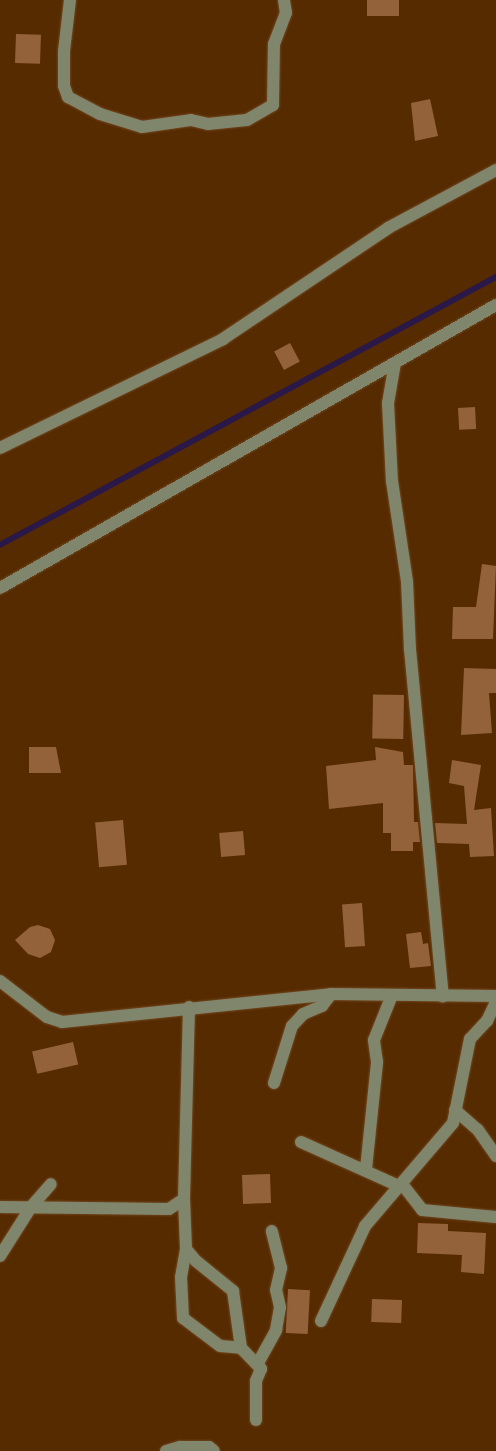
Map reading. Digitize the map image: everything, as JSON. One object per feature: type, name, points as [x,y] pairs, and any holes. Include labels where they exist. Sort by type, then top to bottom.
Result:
[{"type":"street","points":[[70,0],[64,51],[64,86],[68,97],[100,114],[142,127],[191,120],[208,124],[247,120],[273,105],[274,44],[286,13],[284,0]]},
{"type":"street","points":[[0,448],[224,338],[388,228],[496,170]]},
{"type":"street","points":[[0,588],[496,306]]},
{"type":"street","points":[[395,363],[388,403],[392,481],[407,581],[410,650],[443,996]]},
{"type":"street","points":[[0,981],[46,1017],[62,1022],[189,1007],[331,994],[496,996]]},
{"type":"street","points":[[274,1083],[292,1026],[303,1014],[322,1006],[331,994]]},
{"type":"street","points":[[366,1169],[377,1062],[374,1040],[392,995]]},
{"type":"street","points":[[321,1321],[362,1230],[453,1123],[470,1039],[487,1021],[496,1002]]},
{"type":"street","points":[[189,1007],[184,1199],[186,1249],[181,1278],[183,1318],[220,1346],[241,1348],[258,1363],[261,1369],[256,1381],[256,1420]]},
{"type":"street","points":[[455,1110],[478,1130],[496,1156]]},
{"type":"street","points":[[301,1142],[401,1185],[422,1210],[496,1217]]},
{"type":"street","points":[[0,1256],[31,1207],[51,1184]]},
{"type":"street","points":[[0,1207],[169,1210],[184,1199]]},
{"type":"street","points":[[258,1363],[276,1330],[280,1308],[276,1290],[281,1268],[272,1231]]},
{"type":"street","points":[[186,1249],[196,1262],[233,1290],[241,1348]]},
{"type":"street","points":[[166,1451],[180,1447],[209,1447],[214,1451]]},
{"type":"building","points":[[367,0],[399,0],[399,16],[367,16]]},
{"type":"building","points":[[16,34],[41,35],[40,64],[15,63]]},
{"type":"building","points":[[430,99],[438,136],[415,141],[411,103]]},
{"type":"building","points":[[290,343],[300,362],[284,370],[274,351]]},
{"type":"building","points":[[475,407],[476,429],[459,430],[458,408]]},
{"type":"building","points":[[482,564],[496,566],[493,639],[452,639],[453,607],[476,607]]},
{"type":"building","points":[[464,668],[496,669],[496,693],[489,693],[492,733],[461,735]]},
{"type":"building","points":[[373,694],[404,695],[403,739],[372,738]]},
{"type":"building","points":[[29,747],[56,747],[61,773],[29,773]]},
{"type":"building","points":[[375,747],[403,752],[404,765],[413,765],[414,822],[418,822],[420,842],[413,842],[413,851],[391,851],[391,833],[383,833],[383,803],[329,809],[326,766],[376,760]]},
{"type":"building","points":[[452,760],[481,765],[474,810],[491,808],[494,856],[470,857],[469,844],[437,843],[435,823],[467,824],[464,786],[449,783]]},
{"type":"building","points":[[123,820],[127,865],[99,867],[95,822]]},
{"type":"building","points":[[243,831],[245,855],[221,857],[219,833]]},
{"type":"building","points":[[362,903],[365,946],[345,947],[342,904]]},
{"type":"building","points":[[38,925],[50,929],[55,940],[51,952],[40,958],[28,954],[15,940],[30,927]]},
{"type":"building","points":[[421,932],[423,944],[428,943],[431,966],[410,968],[406,934]]},
{"type":"building","points":[[73,1042],[78,1064],[37,1074],[32,1051]]},
{"type":"building","points":[[270,1174],[271,1203],[243,1204],[242,1175]]},
{"type":"building","points":[[418,1223],[448,1224],[448,1231],[486,1233],[484,1274],[461,1272],[462,1255],[417,1253]]},
{"type":"building","points":[[288,1289],[310,1290],[308,1334],[286,1333]]},
{"type":"building","points":[[372,1299],[402,1300],[401,1323],[371,1322]]},
{"type":"waterway","points":[[0,545],[496,277]]}]
